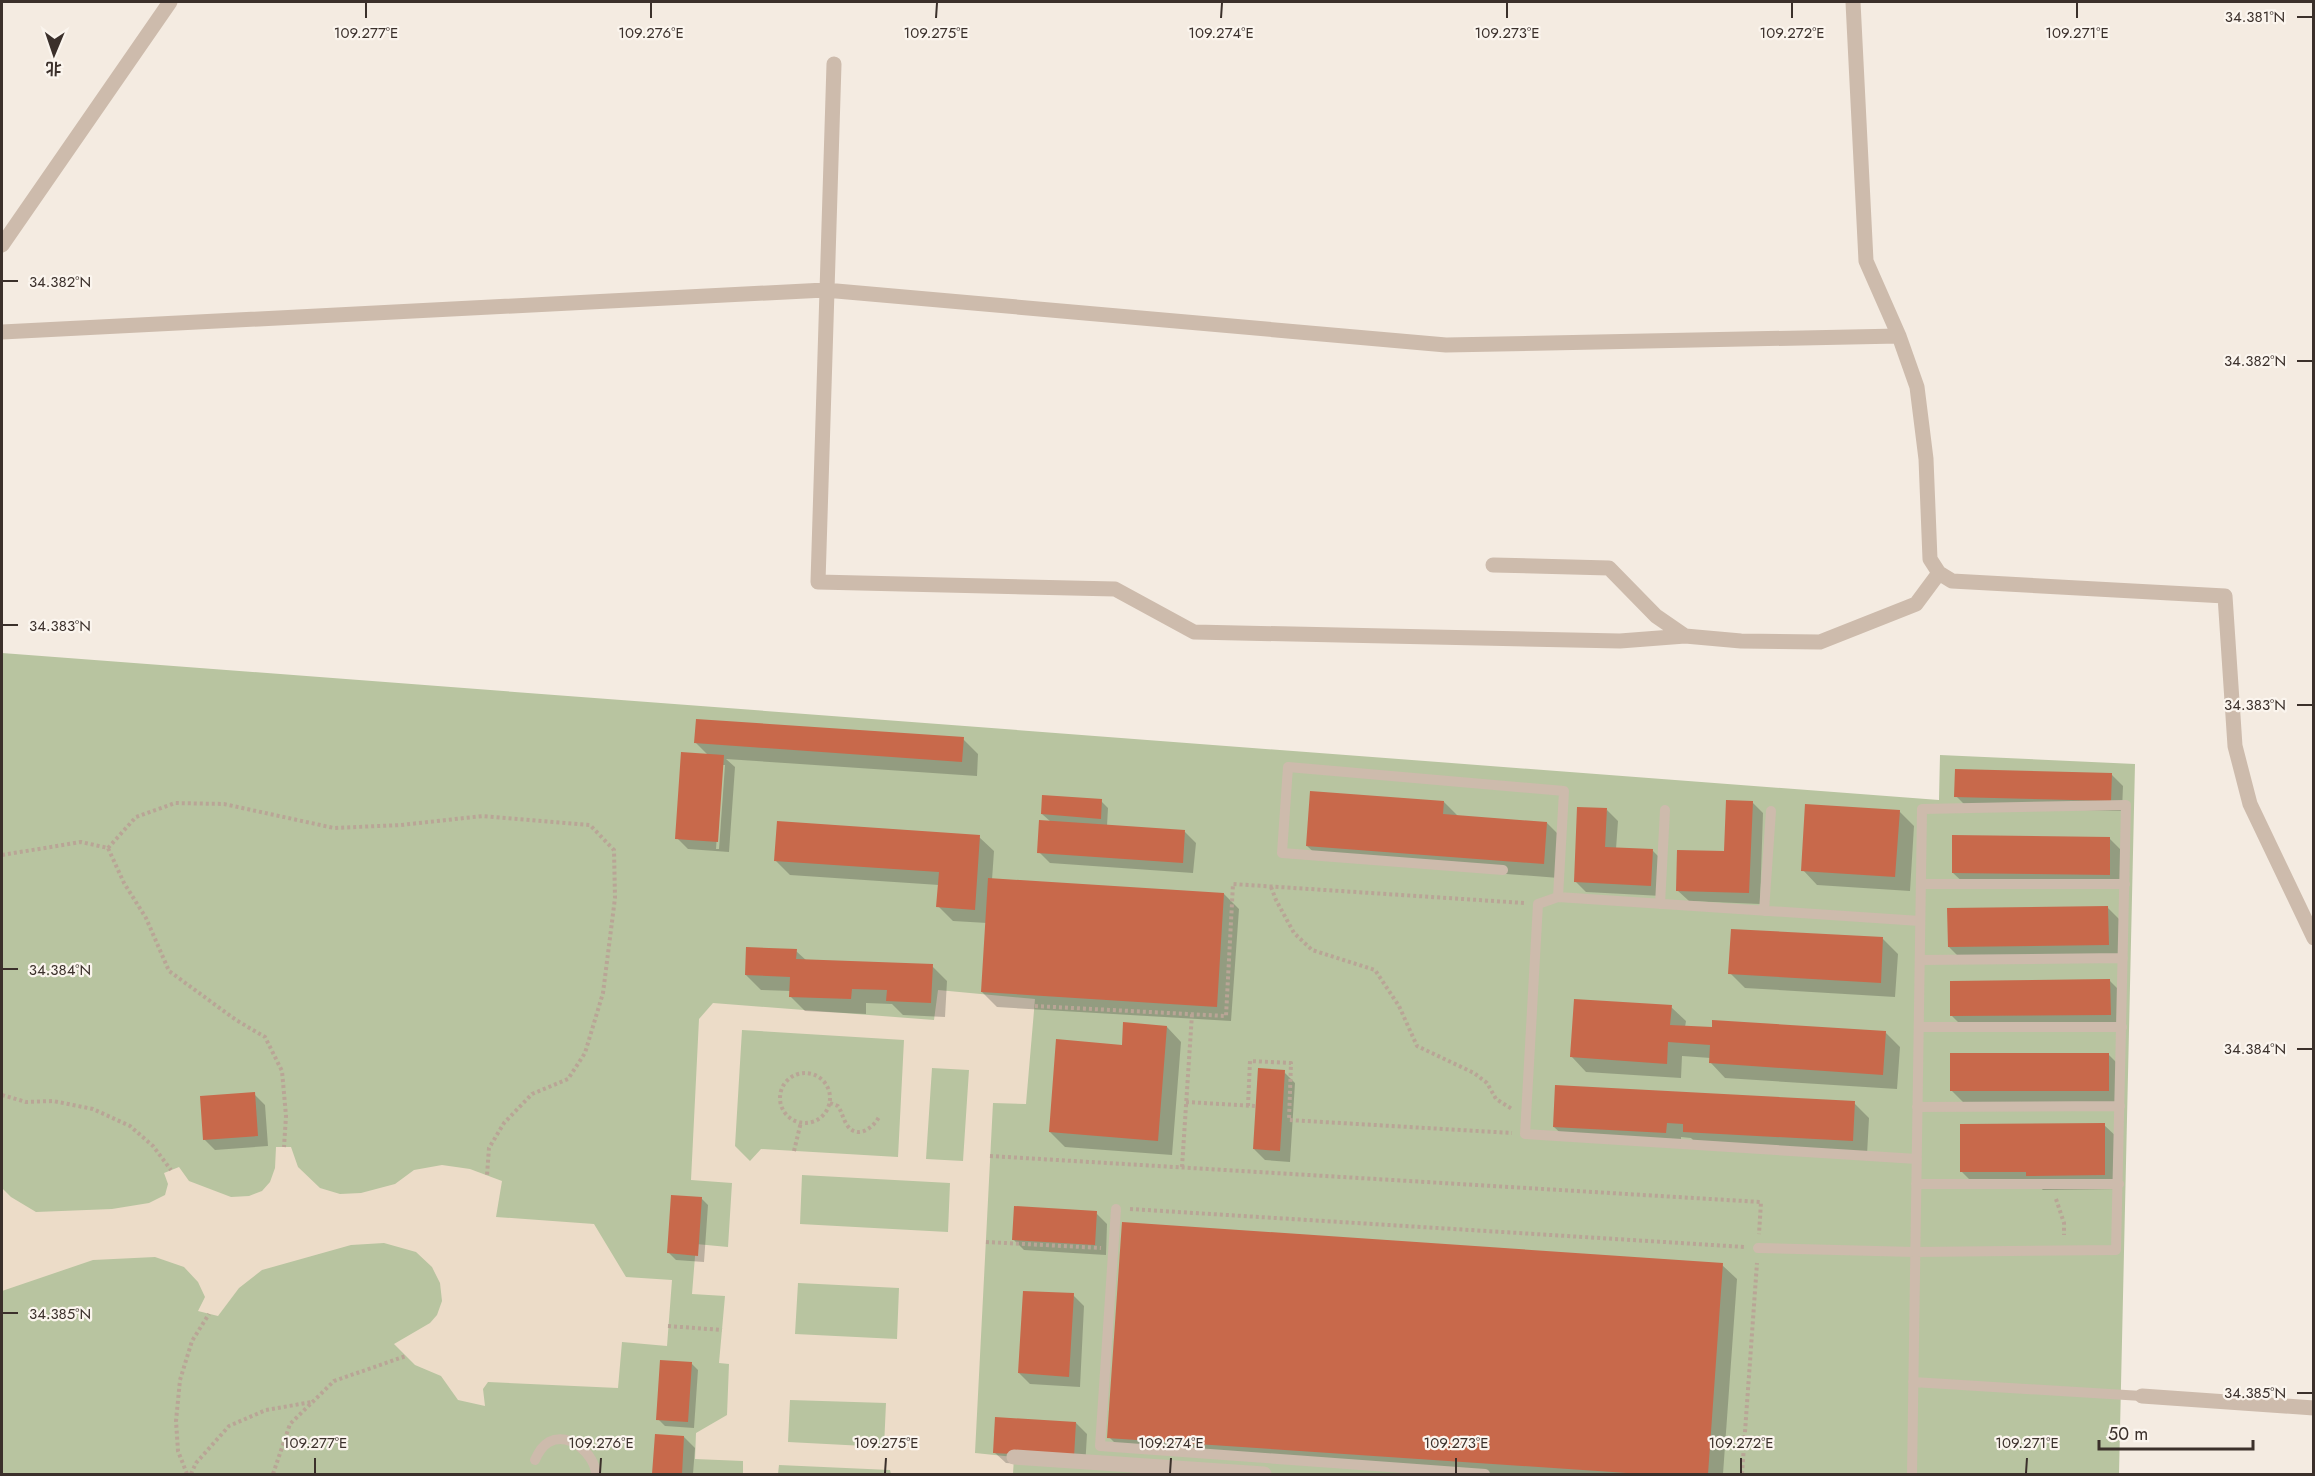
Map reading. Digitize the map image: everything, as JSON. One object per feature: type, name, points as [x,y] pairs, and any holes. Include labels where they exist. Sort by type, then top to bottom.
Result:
[{"type":"street","points":[[2,245],[170,2]]},
{"type":"street","points":[[1853,2],[1866,261],[1899,336],[1917,387],[1926,459],[1930,559],[1939,573],[1952,581],[2225,596],[2235,746],[2250,804],[2313,938]]},
{"type":"street","points":[[834,64],[825,290],[818,582],[1115,589],[1194,632],[1620,641],[1685,636],[1741,641],[1820,642],[1916,604],[1939,573]]},
{"type":"street","points":[[2,332],[825,290],[1446,345],[1899,336]]},
{"type":"street","points":[[1493,565],[1609,568],[1656,616],[1685,636]]},
{"type":"street","points":[[2142,1396],[2313,1408]]},
{"type":"street","points":[[1014,1457],[1264,1474]]},
{"type":"lane","points":[[1503,870],[1282,853],[1288,767],[1564,791],[1558,897]]},
{"type":"lane","points":[[1758,1248],[1915,1252],[2116,1250],[2126,805],[1922,810],[1917,1107],[1917,1159],[1915,1252],[1914,1382],[1912,1474]]},
{"type":"lane","points":[[1660,904],[1665,810]]},
{"type":"lane","points":[[1764,911],[1772,811]]},
{"type":"lane","points":[[1921,884],[2125,884]]},
{"type":"lane","points":[[1917,1159],[1525,1134],[1538,904],[1558,897],[1920,921]]},
{"type":"lane","points":[[1920,960],[2123,958]]},
{"type":"lane","points":[[1919,1028],[2122,1027]]},
{"type":"lane","points":[[1917,1107],[2120,1106]]},
{"type":"lane","points":[[1916,1184],[2119,1184]]},
{"type":"lane","points":[[1116,1209],[1100,1446],[1485,1474]]},
{"type":"lane","points":[[1914,1382],[2142,1396]]},
{"type":"lane","points":[[535,1460],[541,1449],[550,1441],[566,1440],[585,1450],[595,1463],[596,1474]]},
{"type":"path","points":[[108,848],[136,817],[175,804],[224,804],[334,828],[400,825],[483,816],[590,825],[614,850],[615,898],[603,993],[585,1053],[568,1079],[532,1094],[504,1123],[489,1148],[487,1175]]},
{"type":"path","points":[[2,855],[81,842],[108,848]]},
{"type":"path","points":[[108,848],[124,883],[146,918],[169,971],[236,1020],[264,1037],[282,1071],[286,1116],[284,1147]]},
{"type":"path","points":[[1035,1006],[1226,1016],[1233,885],[1538,904]]},
{"type":"path","points":[[1271,887],[1294,933],[1312,950],[1375,970],[1399,1006],[1417,1046],[1474,1073],[1487,1083],[1496,1099],[1526,1117]]},
{"type":"path","points":[[1182,1167],[1192,1014]]},
{"type":"path","points":[[1248,1106],[1251,1061],[1292,1063],[1289,1120],[1525,1134]]},
{"type":"path","points":[[809,1073],[823,1080],[830,1095],[830,1103],[821,1117],[814,1121],[801,1122],[789,1117],[784,1111],[780,1103],[782,1087],[793,1076],[809,1073]]},
{"type":"path","points":[[2,1095],[26,1102],[53,1101],[93,1109],[130,1126],[153,1146],[171,1170]]},
{"type":"path","points":[[1186,1102],[1255,1106]]},
{"type":"path","points":[[830,1103],[838,1106],[847,1126],[855,1131],[867,1131],[874,1126],[879,1117]]},
{"type":"path","points":[[794,1151],[801,1122]]},
{"type":"path","points":[[990,1156],[1761,1202],[1742,1474]]},
{"type":"path","points":[[2052,1184],[2064,1223],[2065,1251]]},
{"type":"path","points":[[1116,1209],[1758,1248]]},
{"type":"path","points":[[986,1242],[1113,1248]]},
{"type":"path","points":[[189,1474],[178,1451],[176,1421],[180,1380],[192,1341],[210,1314]]},
{"type":"path","points":[[668,1326],[722,1330]]},
{"type":"path","points":[[273,1474],[290,1424],[333,1381],[406,1356]]},
{"type":"path","points":[[189,1474],[229,1426],[266,1410],[312,1402]]},
{"type":"green space","points":[[2,653],[1939,800],[1940,755],[2135,764],[2119,1474],[2,1474]]},
{"type":"shaded area","points":[[938,990],[1035,999],[1026,1104],[993,1103],[975,1453],[1014,1457],[1013,1474],[891,1474],[890,1470],[779,1465],[778,1474],[733,1474],[743,1473],[743,1461],[695,1459],[696,1433],[727,1415],[729,1364],[719,1363],[725,1296],[692,1294],[696,1244],[728,1247],[732,1183],[691,1180],[699,1019],[713,1003],[934,1020]],"holes":[[[742,1030],[904,1040],[898,1157],[761,1149],[750,1161],[735,1146]],[[932,1068],[969,1070],[963,1161],[926,1159]],[[802,1175],[950,1183],[948,1232],[800,1224]],[[798,1283],[899,1288],[897,1339],[795,1334]],[[790,1400],[886,1403],[884,1447],[788,1442]]]},
{"type":"shaded area","points":[[276,1147],[291,1147],[298,1167],[320,1188],[340,1194],[361,1193],[395,1184],[414,1170],[442,1165],[470,1169],[502,1181],[496,1217],[594,1224],[626,1277],[672,1280],[667,1346],[622,1342],[618,1388],[488,1382],[483,1389],[485,1406],[458,1400],[441,1376],[415,1365],[394,1344],[430,1323],[437,1315],[442,1301],[440,1283],[432,1267],[416,1252],[384,1243],[351,1245],[262,1270],[239,1288],[218,1316],[198,1311],[205,1297],[198,1282],[184,1267],[155,1257],[93,1260],[2,1291],[2,1188],[11,1197],[36,1212],[112,1209],[149,1203],[165,1195],[168,1184],[164,1173],[179,1167],[189,1181],[231,1197],[249,1196],[262,1191],[270,1182],[275,1168]]},
{"type":"building","points":[[696,719],[964,737],[962,762],[694,743]]},
{"type":"building","points":[[681,752],[724,755],[718,842],[675,839]]},
{"type":"building","points":[[1955,769],[2112,773],[2111,801],[1954,797]]},
{"type":"building","points":[[1310,791],[1444,801],[1443,814],[1547,822],[1544,864],[1306,846]]},
{"type":"building","points":[[1042,795],[1102,799],[1101,819],[1041,814]]},
{"type":"building","points":[[1726,800],[1753,801],[1749,893],[1676,891],[1677,850],[1724,851]]},
{"type":"building","points":[[1805,804],[1900,810],[1895,877],[1801,871]]},
{"type":"building","points":[[1577,807],[1607,808],[1605,847],[1653,849],[1651,886],[1574,882]]},
{"type":"building","points":[[1039,820],[1185,830],[1183,863],[1037,853]]},
{"type":"building","points":[[777,821],[980,835],[975,910],[936,907],[939,872],[774,861]]},
{"type":"building","points":[[1952,835],[2110,837],[2110,875],[1952,873]]},
{"type":"building","points":[[988,878],[1224,893],[1217,1007],[981,992]]},
{"type":"building","points":[[2108,906],[2109,945],[1948,947],[1947,908]]},
{"type":"building","points":[[1731,929],[1883,937],[1881,983],[1728,974]]},
{"type":"building","points":[[746,947],[797,949],[796,959],[933,964],[931,1003],[886,1001],[887,990],[852,989],[851,999],[789,997],[790,977],[745,975]]},
{"type":"building","points":[[2110,979],[2111,1015],[1950,1016],[1950,981]]},
{"type":"building","points":[[1574,999],[1672,1005],[1670,1025],[1712,1027],[1712,1020],[1886,1031],[1883,1075],[1709,1063],[1710,1045],[1668,1042],[1667,1064],[1570,1057]]},
{"type":"building","points":[[1123,1022],[1167,1026],[1158,1141],[1049,1132],[1056,1039],[1122,1045]]},
{"type":"building","points":[[1950,1053],[2109,1053],[2109,1091],[1950,1091]]},
{"type":"building","points":[[1258,1068],[1285,1070],[1280,1151],[1253,1149]]},
{"type":"building","points":[[1555,1085],[1855,1101],[1853,1141],[1683,1132],[1683,1124],[1667,1123],[1666,1133],[1553,1127]]},
{"type":"building","points":[[255,1092],[258,1136],[203,1140],[200,1096]]},
{"type":"building","points":[[2105,1123],[2105,1175],[2026,1176],[2026,1172],[1960,1172],[1960,1124]]},
{"type":"building","points":[[671,1195],[702,1197],[698,1256],[667,1253]]},
{"type":"building","points":[[1014,1206],[1097,1211],[1095,1245],[1012,1240]]},
{"type":"building","points":[[1122,1222],[1723,1263],[1708,1474],[1642,1474],[1107,1438]]},
{"type":"building","points":[[1023,1291],[1074,1293],[1069,1377],[1018,1373]]},
{"type":"building","points":[[660,1360],[692,1362],[688,1422],[656,1420]]},
{"type":"building","points":[[995,1417],[1076,1422],[1074,1457],[993,1453]]},
{"type":"building","points":[[655,1434],[684,1436],[682,1474],[652,1474]]}]
